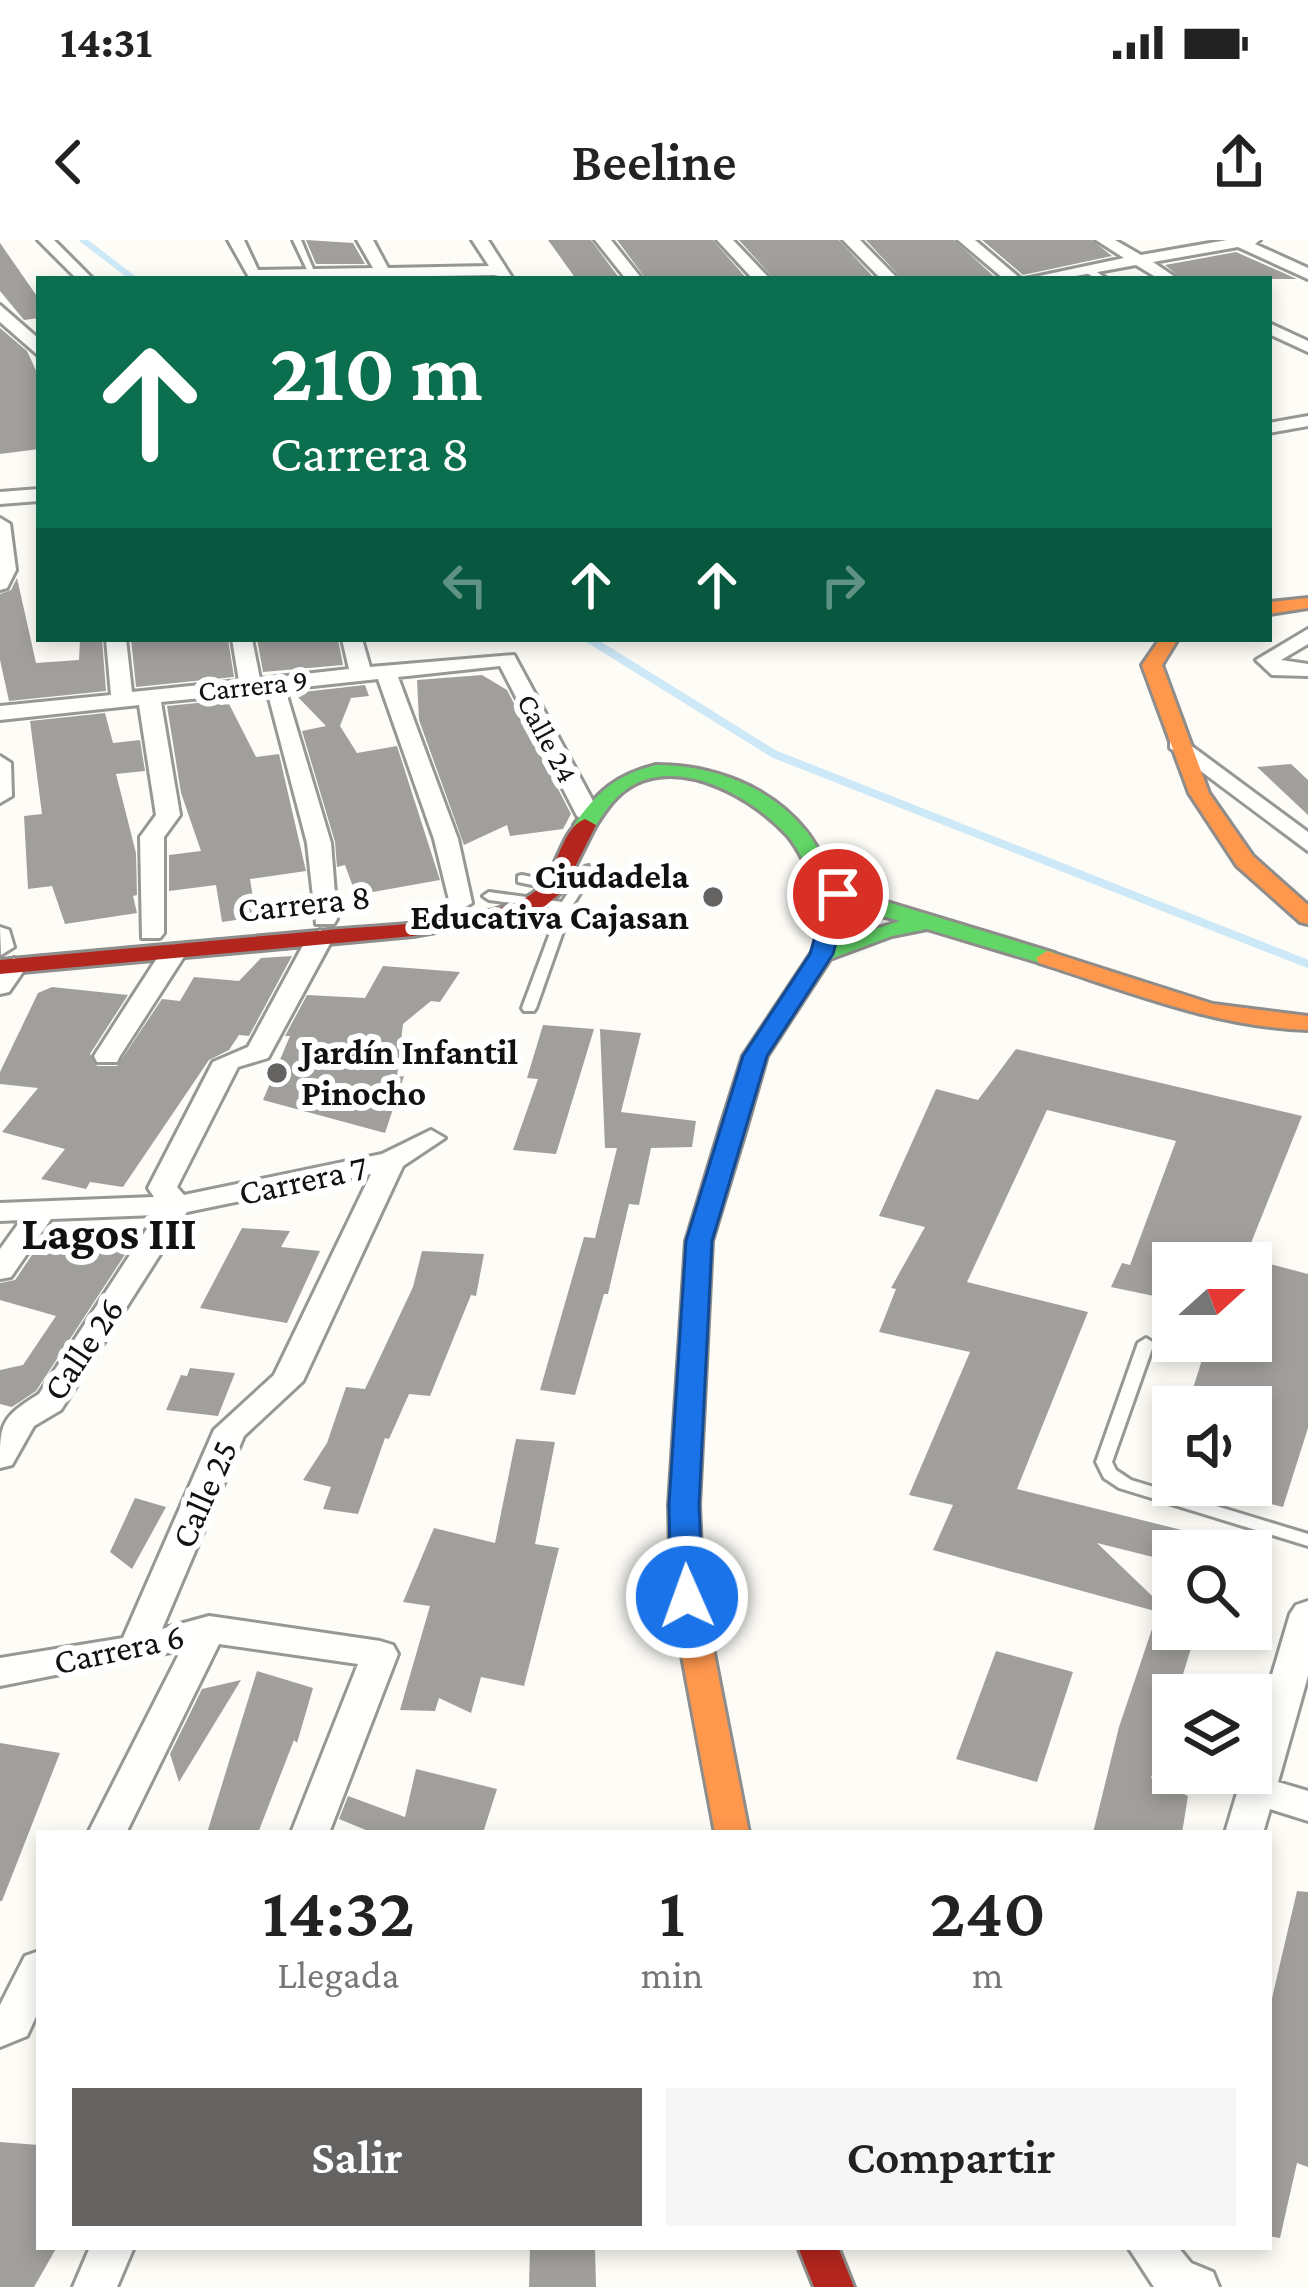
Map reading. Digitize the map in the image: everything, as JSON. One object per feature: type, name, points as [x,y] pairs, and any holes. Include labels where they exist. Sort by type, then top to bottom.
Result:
[{"type":"street","points":[[46,240],[56,258],[82,276]]},
{"type":"street","points":[[236,240],[254,275],[502,275]]},
{"type":"street","points":[[365,240],[382,272]]},
{"type":"street","points":[[480,240],[502,275]]},
{"type":"street","points":[[603,240],[632,276]]},
{"type":"street","points":[[725,240],[759,276]]},
{"type":"street","points":[[850,240],[887,276]]},
{"type":"street","points":[[966,240],[1009,276]]},
{"type":"street","points":[[1104,240],[1164,276]]},
{"type":"street","points":[[1095,275],[1242,241],[1308,274]]},
{"type":"street","points":[[0,310],[5,329]]},
{"type":"street","points":[[1272,329],[1308,322]]},
{"type":"street","points":[[5,329],[36,324]]},
{"type":"street","points":[[5,329],[30,337],[36,346]]},
{"type":"street","points":[[1272,330],[1308,347]]},
{"type":"street","points":[[1272,427],[1308,421]]},
{"type":"street","points":[[0,498],[36,495]]},
{"type":"street","points":[[0,524],[6,570],[0,584]]},
{"type":"street","points":[[1272,608],[1308,602]]},
{"type":"street","points":[[1308,635],[1267,660],[1280,670],[1308,670]]},
{"type":"street","points":[[116,642],[122,699]]},
{"type":"street","points":[[177,1205],[162,1187],[192,1124],[227,1062],[258,1052],[322,929],[319,843],[279,694],[250,685],[243,642]]},
{"type":"street","points":[[354,642],[374,673],[446,838],[460,903]]},
{"type":"street","points":[[1167,642],[1152,665],[1199,794],[1245,860],[1308,917]]},
{"type":"street","name":"Carrera 9","points":[[0,713],[507,659]]},
{"type":"street","name":"Calle 24","points":[[507,659],[584,828]]},
{"type":"street","points":[[149,697],[169,814],[152,837],[151,933]]},
{"type":"street","points":[[1178,743],[1308,844]]},
{"type":"street","points":[[0,763],[0,796]]},
{"type":"street","name":"Carrera 8","points":[[3,962],[151,933],[466,921],[552,892],[584,828],[612,786],[630,776],[674,770],[705,774],[742,789],[795,830],[838,894]]},
{"type":"street","points":[[1245,860],[1258,805]]},
{"type":"street","name":"Carrera 8","points":[[3,962],[174,952],[489,896],[552,892]]},
{"type":"street","points":[[731,1830],[687,1597],[684,1505],[699,1241],[755,1056],[822,954],[838,894],[1234,1015],[1304,1026]]},
{"type":"street","points":[[822,954],[886,930],[934,921]]},
{"type":"street","points":[[0,935],[3,962]]},
{"type":"street","points":[[107,1056],[174,952]]},
{"type":"street","name":"Carrera 7","points":[[0,1212],[177,1205],[391,1161],[431,1138]]},
{"type":"street","name":"Calle 25","points":[[136,1649],[230,1430],[287,1381],[391,1161]]},
{"type":"street","name":"Calle 26","points":[[0,1457],[22,1419],[50,1402],[177,1205]]},
{"type":"street","points":[[0,1270],[40,1214]]},
{"type":"street","points":[[1272,1734],[1308,1614]]},
{"type":"street","points":[[108,1830],[209,1629]]},
{"type":"street","name":"Carrera 6","points":[[0,1672],[136,1649],[209,1629],[380,1654],[311,1830]]},
{"type":"street","points":[[1245,1830],[1254,1794]]},
{"type":"street","points":[[1268,1794],[1308,1806]]},
{"type":"street","points":[[0,2029],[12,2023],[36,1974]]},
{"type":"street","points":[[94,2287],[111,2250]]},
{"type":"street","points":[[819,2250],[834,2287]]},
{"type":"street","points":[[1152,2250],[1175,2278],[1197,2287]]},
{"type":"lane","points":[[298,240],[313,274]]},
{"type":"lane","points":[[529,1007],[552,892],[589,870]]},
{"type":"lane","points":[[1146,1343],[1104,1462],[1110,1474],[1125,1484],[1308,1540]]},
{"type":"building","points":[[306,240],[353,243],[365,264],[316,264]]},
{"type":"building","points":[[548,240],[591,240],[618,276],[574,276]]},
{"type":"building","points":[[617,240],[713,240],[744,276],[644,276]]},
{"type":"building","points":[[739,240],[839,240],[872,276],[771,276]]},
{"type":"building","points":[[866,240],[954,240],[994,276],[899,276]]},
{"type":"building","points":[[982,240],[1092,240],[1112,256],[1023,275]]},
{"type":"building","points":[[0,243],[36,295],[36,318],[24,320],[0,291]]},
{"type":"building","points":[[1236,252],[1297,279],[1178,276],[1165,265]]},
{"type":"building","points":[[0,328],[27,351],[36,370],[36,449],[0,454]]},
{"type":"building","points":[[17,578],[36,663],[79,660],[80,642],[102,642],[106,691],[9,701],[0,660],[0,594],[11,590]]},
{"type":"building","points":[[131,642],[228,642],[234,677],[136,687]]},
{"type":"building","points":[[258,642],[339,642],[343,665],[263,672]]},
{"type":"building","points":[[482,675],[507,690],[571,814],[563,829],[510,836],[507,825],[464,845],[419,720],[417,680]]},
{"type":"building","points":[[365,685],[369,696],[351,698],[340,726],[357,753],[397,746],[440,880],[356,895],[345,865],[337,867],[335,842],[302,731],[326,726],[294,693]]},
{"type":"building","points":[[227,700],[256,757],[279,754],[306,871],[250,879],[256,917],[222,922],[216,885],[169,891],[169,855],[201,851],[181,793],[167,706]]},
{"type":"building","points":[[105,713],[113,743],[140,740],[145,771],[116,774],[136,853],[137,895],[133,896],[137,913],[65,924],[52,886],[28,889],[24,816],[42,814],[30,721]]},
{"type":"building","points":[[1291,764],[1308,780],[1308,815],[1257,767]]},
{"type":"building","points":[[292,956],[249,1036],[239,1035],[229,1050],[209,1060],[123,1187],[90,1182],[86,1189],[41,1179],[65,1149],[2,1132],[38,1088],[0,1084],[0,1072],[38,993],[52,987],[128,995],[90,1054],[97,1066],[117,1066],[162,999],[180,1001],[194,977],[239,981],[261,958]]},
{"type":"building","points":[[383,966],[460,972],[440,1002],[431,1001],[403,1024],[397,1077],[404,1076],[385,1133],[263,1100],[290,1036],[285,1036],[307,995],[365,998]]},
{"type":"building","points":[[543,1025],[594,1029],[556,1154],[513,1150],[538,1079],[527,1078]]},
{"type":"building","points":[[600,1029],[641,1033],[621,1112],[696,1121],[692,1147],[651,1148],[639,1205],[629,1204],[608,1294],[604,1294],[575,1395],[540,1390],[584,1237],[595,1238],[617,1148],[605,1148]]},
{"type":"building","points":[[1016,1049],[1302,1116],[1251,1242],[1152,1242],[1152,1296],[1111,1287],[1122,1263],[1130,1265],[1176,1141],[1047,1110],[967,1282],[1088,1312],[1017,1489],[1182,1530],[1152,1530],[1152,1557],[1097,1543],[1152,1596],[1152,1610],[933,1550],[953,1505],[909,1495],[970,1352],[879,1332],[896,1289],[891,1288],[925,1227],[879,1216],[936,1089],[978,1100]]},
{"type":"building","points":[[242,1228],[290,1231],[281,1247],[320,1251],[287,1323],[200,1308]]},
{"type":"building","points":[[42,1240],[128,1250],[36,1391],[12,1407],[0,1404],[0,1370],[23,1365],[56,1316],[0,1300],[0,1283],[15,1280]]},
{"type":"building","points":[[422,1251],[484,1254],[476,1296],[471,1295],[430,1396],[409,1394],[389,1439],[385,1438],[358,1514],[323,1509],[331,1487],[303,1480],[327,1443],[346,1387],[365,1389],[413,1287]]},
{"type":"building","points":[[1272,1265],[1308,1274],[1308,1428],[1283,1507],[1272,1504],[1272,1386],[1194,1386],[1201,1362],[1272,1362]]},
{"type":"building","points":[[190,1368],[235,1373],[218,1416],[166,1410],[181,1375],[187,1376]]},
{"type":"building","points":[[516,1439],[555,1442],[535,1544],[559,1548],[524,1686],[481,1677],[471,1713],[439,1698],[435,1711],[400,1710],[430,1606],[403,1602],[434,1528],[495,1543]]},
{"type":"building","points":[[135,1498],[166,1507],[132,1569],[110,1552]]},
{"type":"building","points":[[1152,1629],[1152,1650],[1191,1650],[1183,1674],[1152,1674],[1152,1794],[1188,1796],[1182,1830],[1094,1830],[1119,1727]]},
{"type":"building","points":[[996,1651],[1073,1672],[1037,1782],[956,1759]]},
{"type":"building","points":[[257,1671],[313,1688],[297,1743],[294,1740],[259,1830],[208,1830]]},
{"type":"building","points":[[241,1680],[179,1782],[170,1754],[202,1689]]},
{"type":"building","points":[[0,1743],[60,1753],[2,1901],[0,1901]]},
{"type":"building","points":[[416,1769],[497,1789],[484,1830],[366,1830],[339,1819],[348,1796],[405,1817]]},
{"type":"building","points":[[1297,1891],[1308,1892],[1308,2167],[1297,2163],[1280,2238],[1272,2237],[1272,1998]]},
{"type":"building","points":[[0,2142],[36,2145],[36,2250],[55,2250],[34,2287],[0,2287]]},
{"type":"building","points":[[530,2250],[595,2250],[596,2287],[529,2287]]},
{"type":"waterway","points":[[83,240],[130,276]]},
{"type":"waterway","points":[[594,642],[774,754],[1308,964]]},
{"type":"traffic: fast","points":[[585,825],[604,797],[628,779],[656,771],[715,778],[771,809],[794,830],[828,884],[843,896],[1047,958]]},
{"type":"traffic: fast","points":[[733,1129],[755,1056],[822,954],[886,930],[927,922]]},
{"type":"traffic: slow","points":[[1272,608],[1308,603]]},
{"type":"traffic: slow","points":[[1167,642],[1152,665],[1199,793],[1245,861],[1308,917]]},
{"type":"traffic: slow","points":[[1047,958],[1209,1010],[1308,1023]]},
{"type":"traffic: slow","points":[[731,1830],[687,1597],[684,1505],[699,1241],[733,1129]]},
{"type":"traffic: jam","points":[[0,967],[413,929],[502,914],[537,901],[555,886],[585,825]]},
{"type":"traffic: jam","points":[[819,2250],[834,2287]]},
{"type":"place","name":"Ciudadela Educativa Cajasan","points":[[713,897]]},
{"type":"place","name":"Jardín Infantil Pinocho","points":[[277,1073]]},
{"type":"district","name":"Lagos III","points":[[109,1232]]},
{"type":"route","points":[[687,1597],[684,1505],[699,1241],[755,1056],[822,954],[838,894]]}]
